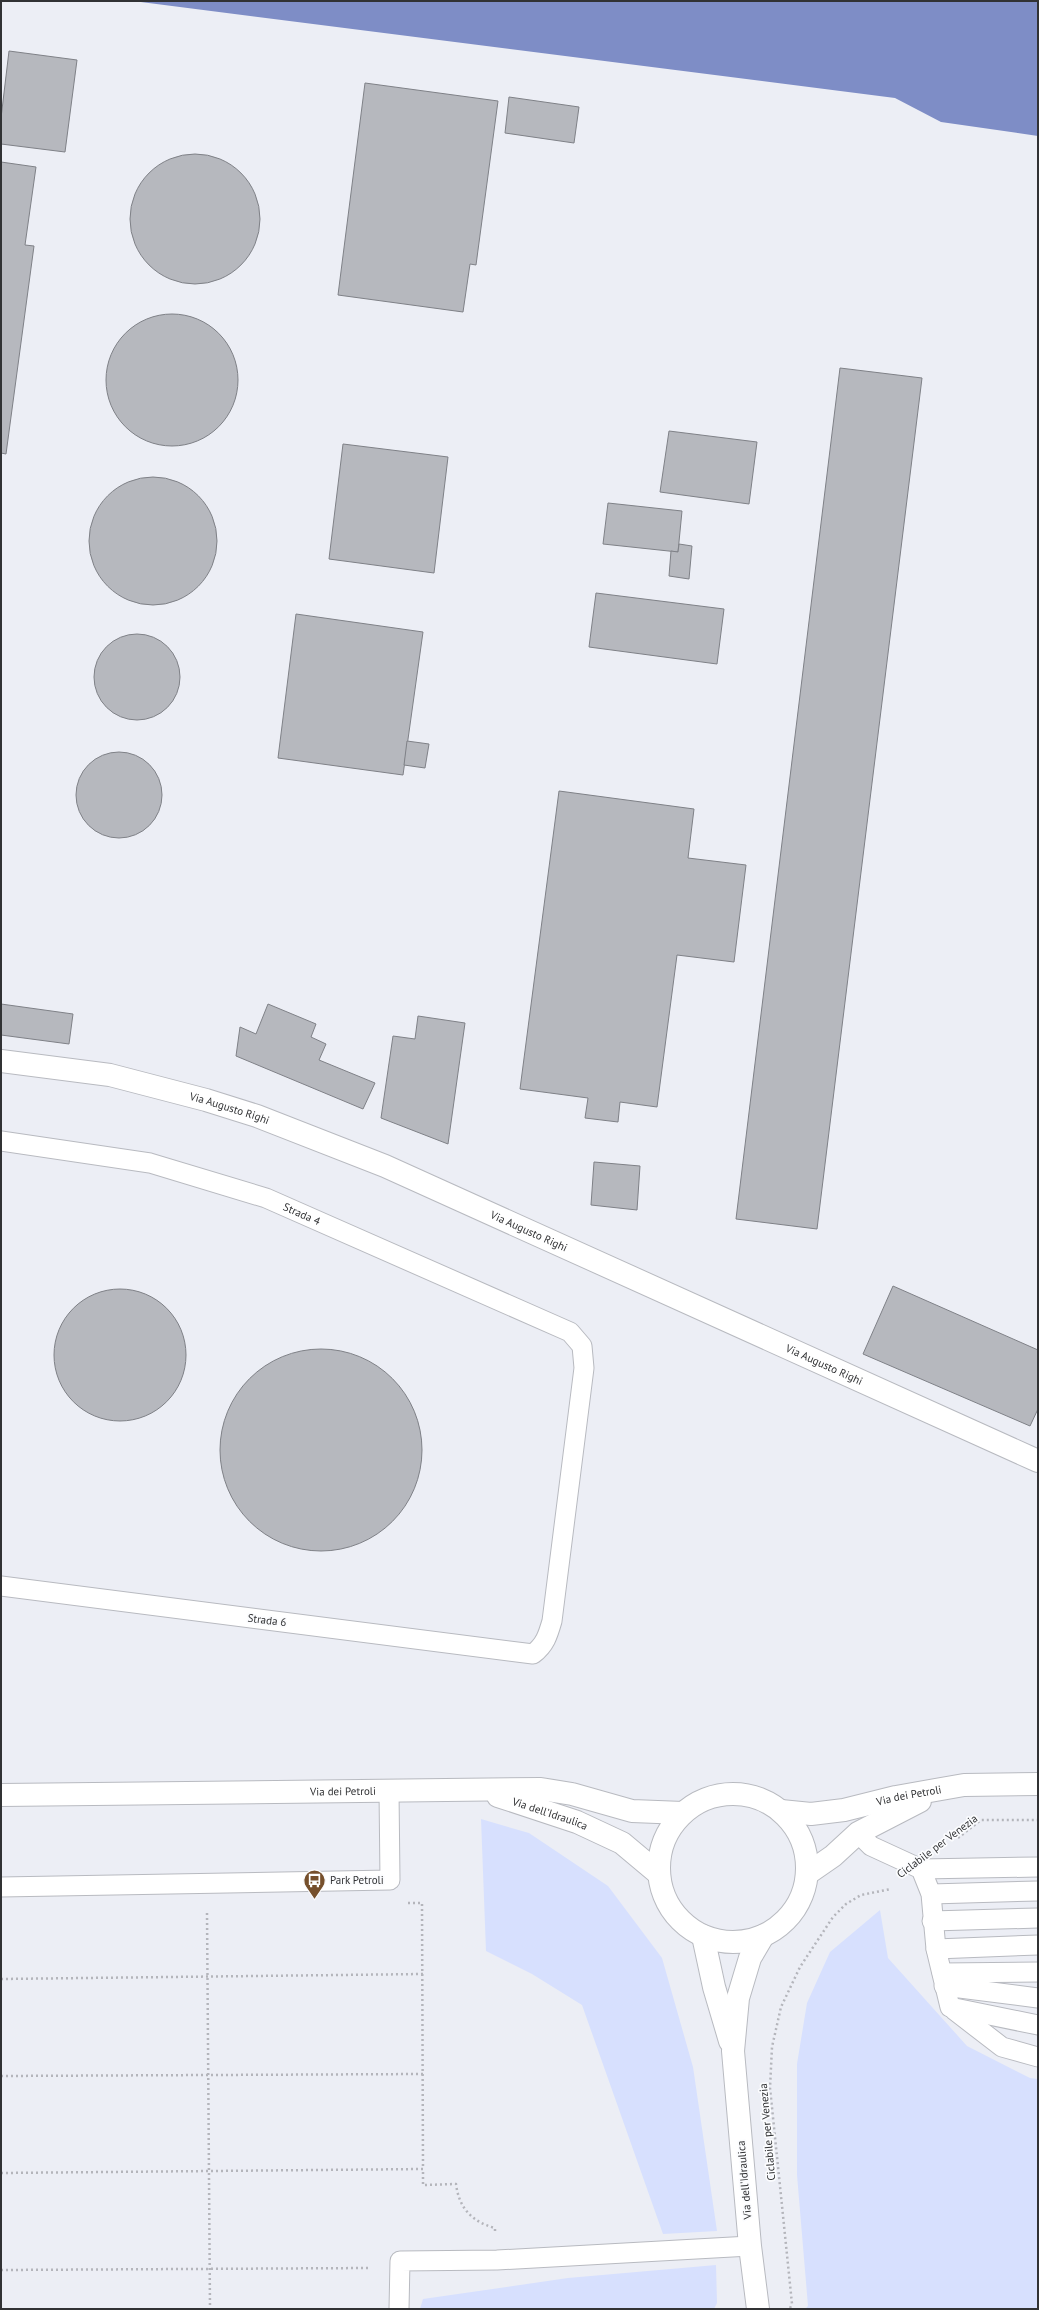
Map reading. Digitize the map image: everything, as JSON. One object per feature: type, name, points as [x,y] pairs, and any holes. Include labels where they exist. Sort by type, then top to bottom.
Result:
[{"type":"street","name":"Via Augusto Righi","points":[[1,1061],[110,1075],[206,1100],[257,1116],[385,1166],[1038,1461]]},
{"type":"street","name":"Via dei Petroli","points":[[780,1811],[810,1814],[844,1810],[964,1784],[1038,1784]]},
{"type":"street","points":[[807,1874],[832,1856],[858,1833],[905,1808],[964,1784]]},
{"type":"street","name":"Via dei Petroli","points":[[1,1795],[389,1791],[428,1789],[541,1789],[572,1794],[632,1811],[683,1813]]},
{"type":"street","name":"Via dell'Idraulica","points":[[428,1789],[484,1792],[577,1822],[622,1843],[659,1874]]},
{"type":"street","points":[[742,1794],[762,1799],[780,1811],[796,1828],[805,1850],[807,1874],[803,1893],[794,1911],[780,1926],[763,1936],[743,1942],[722,1942],[703,1936],[686,1925],[673,1911],[664,1894],[659,1874],[661,1852],[666,1838],[669,1831],[683,1813],[700,1801],[720,1795],[742,1794]]},
{"type":"street","name":"Via dell'Idraulica","points":[[703,1936],[714,1987],[733,2051]]},
{"type":"street","name":"Via dell'Idraulica","points":[[758,2309],[750,2246],[733,2051],[738,1998],[750,1958],[763,1936]]},
{"type":"lane","name":"Strada 4","points":[[1,1141],[150,1163],[266,1198],[570,1332],[582,1346],[584,1368],[552,1621],[547,1639],[541,1648],[533,1654]]},
{"type":"lane","name":"Strada 6","points":[[1,1586],[533,1654]]},
{"type":"lane","points":[[1,1887],[390,1880],[389,1791]]},
{"type":"lane","points":[[858,1833],[871,1846],[921,1869],[1038,1867]]},
{"type":"lane","points":[[921,1869],[931,1894],[932,1921],[936,1949],[950,2007],[1002,2047],[1038,2057]]},
{"type":"lane","points":[[931,1894],[1038,1891]]},
{"type":"lane","points":[[932,1921],[1038,1918]]},
{"type":"lane","points":[[936,1949],[1038,1945]]},
{"type":"lane","points":[[943,1980],[1038,1972]]},
{"type":"lane","points":[[943,1980],[1038,1998]]},
{"type":"lane","points":[[950,2007],[1038,2025]]},
{"type":"lane","points":[[399,2309],[400,2261],[497,2260],[750,2246]]},
{"type":"path","name":"Ciclabile per Venezia","points":[[790,2309],[792,2304],[770,2088],[772,2047],[781,2007],[800,1967],[833,1917],[846,1904],[861,1895],[894,1888],[921,1869],[981,1820],[1038,1820]]},
{"type":"path","points":[[407,1903],[422,1903],[423,2185],[456,2184],[457,2196],[464,2210],[486,2226],[495,2228],[497,2260]]},
{"type":"path","points":[[207,1907],[210,2309]]},
{"type":"path","points":[[1,1979],[423,1974]]},
{"type":"path","points":[[1,2076],[423,2074]]},
{"type":"path","points":[[1,2174],[423,2169]]},
{"type":"path","points":[[1,2270],[400,2267]]},
{"type":"shaded area","points":[[481,1819],[529,1833],[608,1886],[662,1958],[693,2067],[717,2231],[663,2234],[582,2005],[532,1974],[486,1951]]},
{"type":"shaded area","points":[[880,1910],[888,1958],[967,2046],[1030,2078],[1038,2079],[1038,2309],[805,2309],[808,2306],[797,2175],[797,2064],[807,2003],[830,1952]]},
{"type":"shaded area","points":[[716,2265],[717,2303],[714,2309],[420,2309],[423,2299],[568,2278]]},
{"type":"water","points":[[133,1],[1038,1],[1038,136],[941,122],[895,98]]},
{"type":"building","points":[[9,51],[77,60],[65,152],[1,144],[1,118]]},
{"type":"building","points":[[365,83],[498,101],[476,265],[470,264],[463,312],[338,295]]},
{"type":"building","points":[[509,97],[579,107],[574,143],[505,133]]},
{"type":"building","points":[[195,154],[220,159],[241,173],[255,194],[260,219],[255,244],[241,265],[220,279],[195,284],[170,279],[149,265],[135,244],[130,219],[135,194],[149,173],[170,159]]},
{"type":"building","points":[[1,162],[36,167],[25,245],[34,246],[6,454],[1,453]]},
{"type":"building","points":[[172,314],[197,319],[214,329],[223,338],[233,355],[238,380],[233,405],[223,422],[214,431],[197,441],[172,446],[147,441],[130,431],[121,422],[111,405],[106,380],[111,355],[121,338],[130,329],[147,319]]},
{"type":"building","points":[[840,368],[922,378],[817,1229],[736,1219]]},
{"type":"building","points":[[669,431],[757,442],[749,504],[660,492]]},
{"type":"building","points":[[343,444],[448,457],[434,573],[329,559]]},
{"type":"building","points":[[153,477],[177,482],[198,496],[212,517],[217,541],[212,565],[198,586],[177,600],[153,605],[129,600],[108,586],[94,565],[89,541],[94,517],[108,496],[129,482]]},
{"type":"building","points":[[608,503],[682,511],[678,552],[603,544]]},
{"type":"building","points":[[679,544],[692,546],[689,579],[669,576],[671,551],[678,552]]},
{"type":"building","points":[[596,593],[724,609],[717,664],[589,647]]},
{"type":"building","points":[[296,614],[423,632],[403,775],[278,758]]},
{"type":"building","points":[[137,634],[145,635],[161,641],[173,653],[179,669],[179,685],[173,701],[161,713],[145,719],[137,720],[129,719],[113,713],[101,701],[95,685],[94,677],[95,669],[101,653],[113,641],[129,635]]},
{"type":"building","points":[[407,741],[429,744],[425,768],[404,765]]},
{"type":"building","points":[[111,752],[127,752],[136,755],[150,764],[159,778],[162,787],[162,803],[159,812],[150,826],[136,835],[127,838],[111,838],[95,831],[88,826],[83,819],[76,803],[76,787],[83,771],[88,764],[95,759]]},
{"type":"building","points":[[559,791],[694,809],[688,858],[746,865],[734,962],[677,955],[657,1107],[620,1102],[618,1122],[585,1118],[588,1098],[520,1089]]},
{"type":"building","points":[[1,1004],[73,1014],[69,1044],[1,1035]]},
{"type":"building","points":[[268,1004],[316,1024],[311,1037],[326,1044],[319,1060],[375,1083],[363,1109],[236,1056],[240,1027],[256,1034]]},
{"type":"building","points":[[418,1016],[465,1023],[448,1144],[381,1118],[393,1036],[415,1039]]},
{"type":"building","points":[[594,1162],[640,1166],[637,1210],[591,1205]]},
{"type":"building","points":[[893,1286],[1038,1350],[1038,1409],[1030,1426],[863,1354]]},
{"type":"building","points":[[126,1289],[145,1294],[157,1300],[167,1308],[175,1318],[181,1330],[185,1342],[185,1368],[181,1380],[175,1392],[167,1402],[157,1410],[145,1416],[133,1420],[114,1421],[95,1416],[83,1410],[73,1402],[65,1392],[59,1380],[55,1368],[54,1349],[59,1330],[65,1318],[73,1308],[83,1300],[95,1294],[107,1290]]},
{"type":"building","points":[[311,1349],[331,1349],[350,1353],[369,1361],[385,1372],[399,1386],[410,1402],[418,1421],[422,1440],[422,1460],[418,1479],[410,1498],[399,1514],[385,1528],[369,1539],[350,1547],[331,1551],[311,1551],[292,1547],[273,1539],[257,1528],[243,1514],[232,1498],[224,1479],[220,1460],[220,1440],[224,1421],[232,1402],[243,1386],[257,1372],[273,1361],[292,1353]]},
{"type":"place","name":"Park Petroli","points":[[315,1900]]}]
